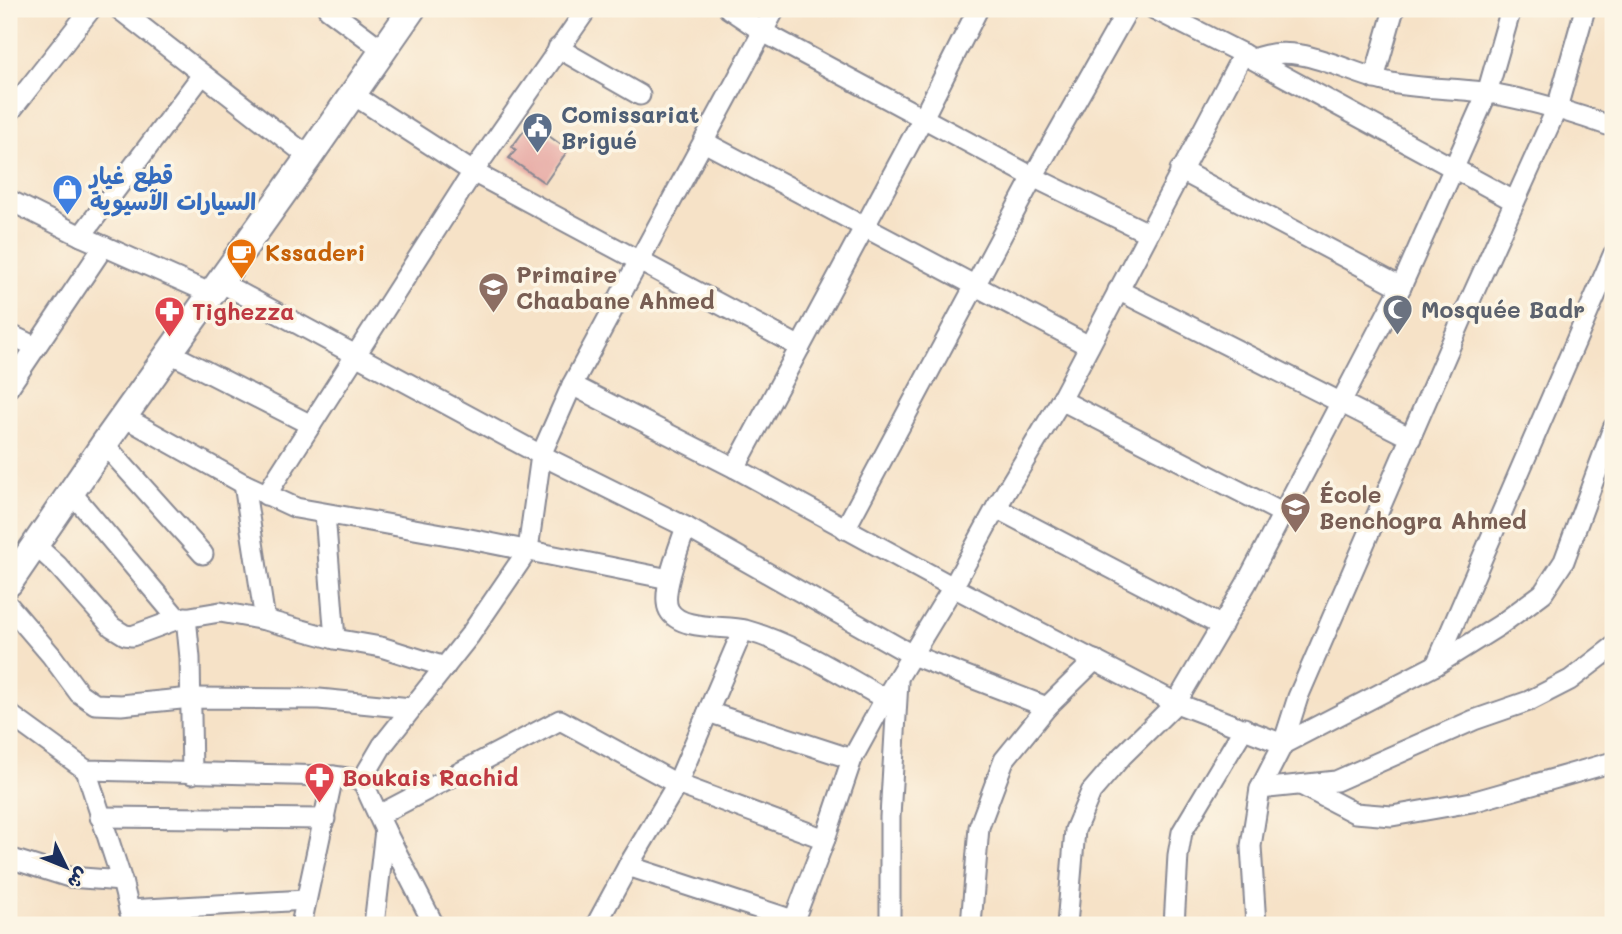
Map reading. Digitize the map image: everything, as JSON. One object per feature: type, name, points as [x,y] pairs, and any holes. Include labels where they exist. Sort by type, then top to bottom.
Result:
[{"type":"street","points":[[10,108],[91,9]]},
{"type":"street","points":[[119,9],[309,158]]},
{"type":"street","points":[[328,9],[383,50]]},
{"type":"street","points":[[9,583],[104,444],[412,9]]},
{"type":"street","points":[[266,495],[473,173],[587,9]]},
{"type":"street","points":[[729,9],[763,32],[923,118],[1148,233]]},
{"type":"street","points":[[362,780],[382,746],[470,635],[528,550],[541,455],[572,384],[775,9]]},
{"type":"street","points":[[735,468],[923,118],[978,9]]},
{"type":"street","points":[[845,529],[1034,177],[1128,9]]},
{"type":"street","points":[[1154,9],[1514,201]]},
{"type":"street","points":[[1374,79],[1394,9]]},
{"type":"street","points":[[1067,925],[1075,830],[1091,792],[1122,756],[1176,703],[1222,626],[1401,287],[1487,93],[1511,9]]},
{"type":"street","points":[[1256,925],[1251,846],[1260,789],[1283,744],[1298,697],[1557,108],[1585,9]]},
{"type":"street","points":[[558,48],[640,95]]},
{"type":"street","points":[[628,866],[793,922],[852,760],[1061,400],[1180,170],[1248,57],[1284,53],[1334,63],[1374,79],[1421,88],[1487,93],[1557,108],[1613,127]]},
{"type":"street","points":[[81,236],[202,75]]},
{"type":"street","points":[[352,94],[473,173],[800,347]]},
{"type":"street","points":[[704,142],[1090,346]]},
{"type":"street","points":[[1180,170],[1401,287]]},
{"type":"street","points":[[9,200],[104,246],[216,288],[355,355],[541,455],[686,527],[912,654],[1047,707]]},
{"type":"street","points":[[9,387],[104,246]]},
{"type":"street","points":[[1436,665],[1613,255]]},
{"type":"street","points":[[1118,290],[1411,438]]},
{"type":"street","points":[[9,334],[36,347]]},
{"type":"street","points":[[170,353],[311,425]]},
{"type":"street","points":[[572,384],[1176,703],[1283,744],[1436,665],[1500,625],[1543,593],[1564,561],[1613,428]]},
{"type":"street","points":[[1061,400],[1282,513]]},
{"type":"street","points":[[124,417],[244,484],[296,508],[528,550],[668,579]]},
{"type":"street","points":[[104,444],[203,554]]},
{"type":"street","points":[[244,484],[265,620]]},
{"type":"street","points":[[71,492],[182,618],[191,698],[192,774]]},
{"type":"street","points":[[996,508],[1222,626]]},
{"type":"street","points":[[325,514],[335,639]]},
{"type":"street","points":[[686,527],[668,579],[667,605],[674,616],[690,624],[743,630],[784,644],[885,699]]},
{"type":"street","points":[[34,544],[120,633],[132,636],[182,618],[220,612],[381,647],[445,667]]},
{"type":"street","points":[[9,606],[79,693],[95,704],[121,705],[191,698],[319,699],[411,708]]},
{"type":"street","points":[[596,925],[677,784],[743,630]]},
{"type":"street","points":[[1260,789],[1336,781],[1474,720],[1529,701],[1570,680],[1613,647]]},
{"type":"street","points":[[971,925],[979,827],[1003,760],[1047,707],[1095,660]]},
{"type":"street","points":[[890,925],[890,817],[898,678]]},
{"type":"street","points":[[708,712],[852,760]]},
{"type":"street","points":[[9,714],[86,770],[333,776],[362,780]]},
{"type":"street","points":[[382,823],[560,720],[677,784],[825,839]]},
{"type":"street","points":[[1174,925],[1182,832],[1244,728]]},
{"type":"street","points":[[1301,785],[1355,813],[1392,816],[1472,802],[1613,762]]},
{"type":"street","points":[[86,770],[122,881],[131,918],[306,900]]},
{"type":"street","points":[[301,925],[333,776]]},
{"type":"street","points":[[362,780],[434,925]]},
{"type":"street","points":[[100,817],[325,819]]},
{"type":"street","points":[[374,925],[382,823]]},
{"type":"street","points":[[9,858],[69,877],[122,881]]},
{"type":"building","name":"Comissariat Brigué","points":[[529,124],[568,150],[545,183],[509,158],[516,150],[512,147]]},
{"type":"place","name":"Comissariat Brigué","points":[[538,155]]},
{"type":"place","name":"قطع غيار السيارات الآسيوية","points":[[67,216]]},
{"type":"place","name":"Kssaderi","points":[[242,280]]},
{"type":"place","name":"Primaire Chaabane Ahmed","points":[[493,315]]},
{"type":"place","name":"Mosquée Badr","points":[[1398,337]]},
{"type":"place","name":"Tighezza","points":[[169,339]]},
{"type":"place","name":"École Benchogra Ahmed","points":[[1296,535]]},
{"type":"place","name":"Boukais Rachid","points":[[319,805]]}]
